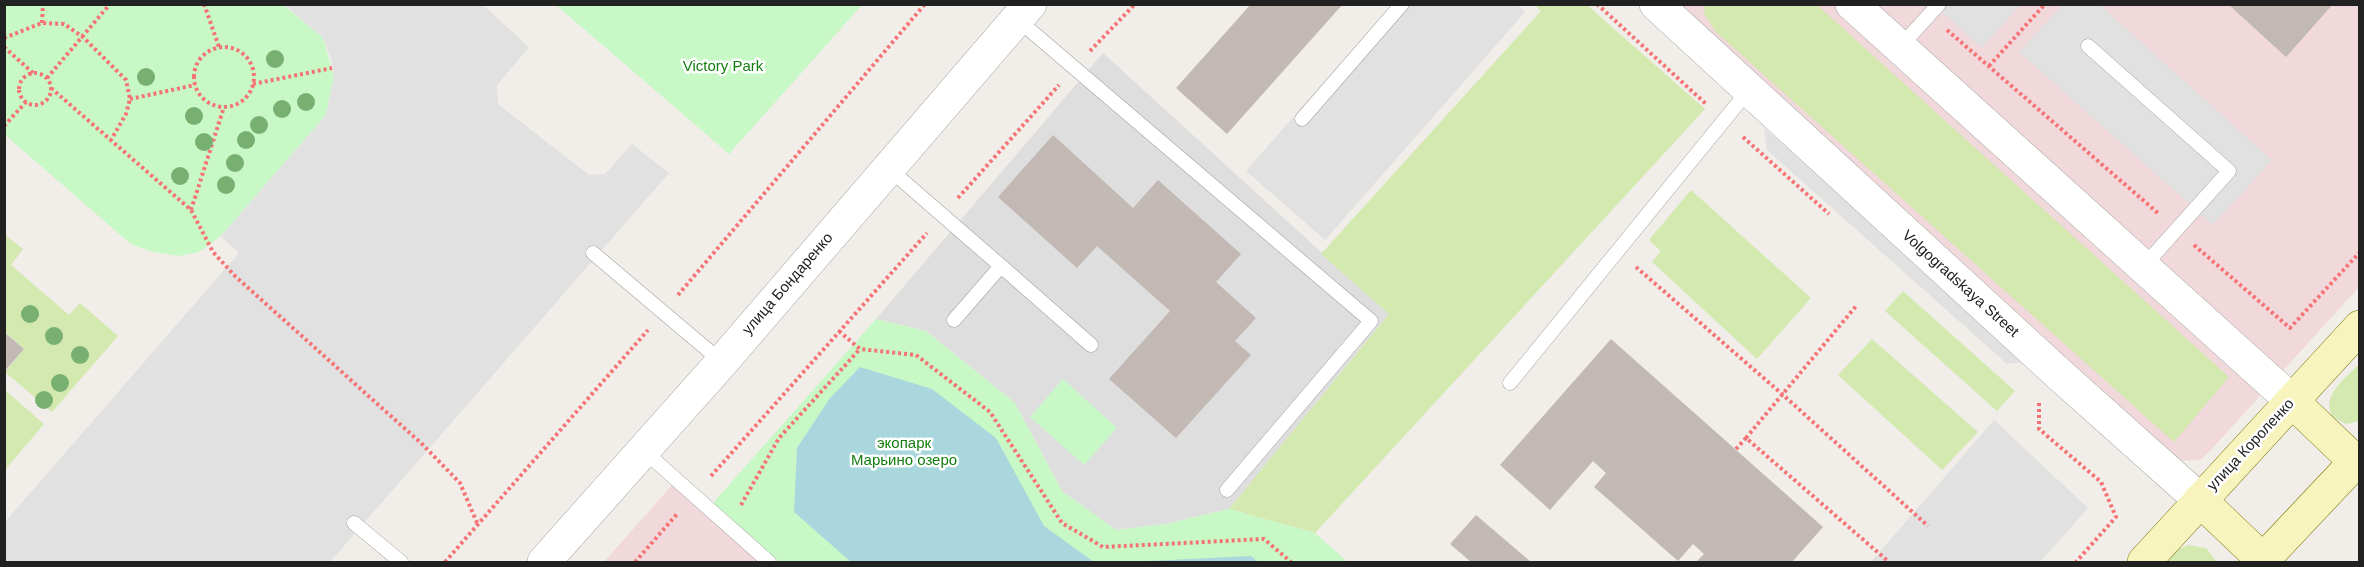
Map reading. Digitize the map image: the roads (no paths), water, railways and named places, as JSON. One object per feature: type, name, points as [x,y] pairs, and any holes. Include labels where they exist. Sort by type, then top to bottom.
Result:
[{"type":"main road","name":"улица Короленко","points":[[2144,562],[2360,327]]},
{"type":"main road","points":[[2263,562],[2358,462],[2292,401]]},
{"type":"main road","name":"Volgogradskaya Street","points":[[2200,500],[2263,562]]},
{"type":"street","points":[[1852,4],[2292,401]]},
{"type":"street","name":"Volgogradskaya Street","points":[[1662,6],[1748,90],[2200,500]]},
{"type":"street","name":"улица Бондаренко","points":[[544,562],[722,362],[1024,12]]},
{"type":"lane","points":[[1302,119],[1402,4]]},
{"type":"lane","points":[[1900,47],[1939,4]]},
{"type":"lane","points":[[1024,12],[1073,68],[1371,321],[1227,490]]},
{"type":"lane","points":[[2088,46],[2229,171],[2143,267]]},
{"type":"lane","points":[[1510,383],[1718,130],[1723,119],[1748,90]]},
{"type":"lane","points":[[888,168],[1091,345]]},
{"type":"lane","points":[[593,253],[722,362]]},
{"type":"lane","points":[[954,320],[1001,266]]},
{"type":"lane","points":[[642,450],[769,562]]},
{"type":"lane","points":[[354,523],[401,562]]},
{"type":"water","points":[[860,367],[932,389],[996,438],[1044,526],[1094,562],[851,562],[794,512],[797,448],[830,398]]},
{"type":"water","points":[[1251,556],[1258,562],[1128,562]]},
{"type":"park label","name":"Victory Park","points":[[723,67]]},
{"type":"park label","name":"экопарк Марьино озеро","points":[[904,452]]}]
